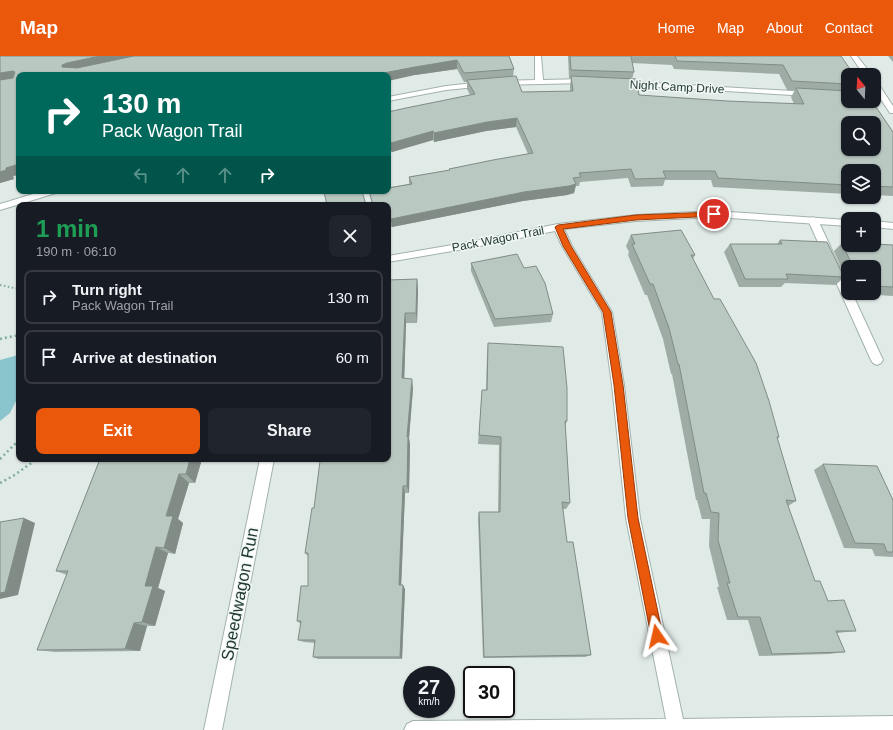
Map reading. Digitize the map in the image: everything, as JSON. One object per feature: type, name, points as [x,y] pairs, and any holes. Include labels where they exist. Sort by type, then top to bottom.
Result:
[{"type":"street","points":[[538,56],[539,81]]},
{"type":"street","points":[[854,56],[863,68]]},
{"type":"street","points":[[391,99],[446,88],[493,83],[539,81],[590,82]]},
{"type":"street","name":"Night Camp Drive","points":[[613,83],[817,95]]},
{"type":"street","points":[[881,94],[893,110]]},
{"type":"street","points":[[0,206],[42,194]]},
{"type":"street","name":"Pack Wagon Trail","points":[[391,258],[464,246],[558,227],[636,218],[714,214],[841,222]]},
{"type":"street","points":[[813,220],[877,360]]},
{"type":"street","points":[[881,225],[893,226]]},
{"type":"street","points":[[558,227],[567,246],[607,312],[618,385],[633,518],[676,728]]},
{"type":"street","name":"Speedwagon Run","points":[[213,730],[266,462]]},
{"type":"street","points":[[413,730],[893,725]]},
{"type":"path","points":[[0,285],[16,288]]},
{"type":"path","points":[[0,339],[16,336]]},
{"type":"path","points":[[0,459],[16,443]]},
{"type":"path","points":[[0,483],[33,462]]},
{"type":"water","points":[[16,356],[16,401],[10,413],[0,421],[0,360]]},
{"type":"building","points":[[0,56],[100,56],[62,65],[62,67],[77,68],[134,56],[509,56],[514,69],[464,73],[457,60],[389,72],[16,72],[16,165],[6,168],[6,170],[0,172],[0,80],[13,78],[15,72],[0,73]]},
{"type":"building","points":[[570,56],[631,56],[634,72],[571,70]]},
{"type":"building","points":[[675,56],[841,56],[849,68],[841,68],[841,84],[792,81],[783,65],[677,61]]},
{"type":"building","points":[[516,76],[522,92],[573,91],[571,76],[636,79],[639,95],[727,101],[804,104],[796,88],[841,91],[841,108],[877,108],[893,132],[893,187],[881,186],[881,164],[841,164],[841,185],[718,178],[715,171],[663,171],[666,178],[635,179],[631,169],[579,173],[581,177],[573,178],[576,184],[569,186],[524,192],[391,219],[391,202],[372,202],[370,194],[391,194],[391,188],[412,184],[409,177],[533,153],[517,118],[487,122],[434,133],[433,131],[391,143],[391,111],[475,94],[467,80]]},
{"type":"building","points":[[324,194],[363,194],[365,202],[326,202]]},
{"type":"building","points":[[681,230],[695,255],[691,255],[714,299],[720,299],[756,363],[769,401],[779,437],[777,437],[796,501],[786,500],[815,581],[820,581],[828,601],[844,600],[856,631],[836,631],[845,652],[772,654],[760,617],[738,617],[727,583],[730,583],[718,540],[719,513],[711,512],[706,493],[704,493],[679,364],[669,328],[653,284],[650,284],[632,244],[635,244],[631,235]]},
{"type":"building","points":[[780,240],[827,242],[841,271],[841,277],[786,274],[788,279],[745,279],[730,244],[782,244]]},
{"type":"building","points":[[881,244],[893,245],[893,287],[881,286],[881,260],[850,260],[846,252],[881,252]]},
{"type":"building","points":[[517,254],[524,268],[536,266],[545,283],[553,314],[495,319],[471,263]]},
{"type":"building","points":[[417,279],[416,313],[405,313],[402,378],[412,379],[407,437],[407,486],[403,486],[399,585],[403,585],[400,657],[313,657],[315,640],[298,640],[301,621],[297,621],[301,586],[308,586],[308,553],[305,553],[312,508],[314,508],[320,462],[391,462],[391,280]]},
{"type":"building","points":[[488,343],[563,347],[567,388],[567,421],[565,421],[570,503],[562,502],[567,542],[573,542],[591,655],[484,657],[479,512],[500,512],[501,437],[479,435],[482,390],[487,390]]},
{"type":"building","points":[[99,462],[189,462],[186,474],[179,474],[166,516],[173,516],[164,548],[156,547],[145,586],[153,586],[142,622],[134,623],[125,649],[37,650],[68,571],[56,571]]},
{"type":"building","points":[[823,464],[877,466],[893,500],[893,552],[887,552],[884,544],[855,543]]},
{"type":"building","points":[[24,518],[5,592],[0,593],[0,522]]},
{"type":"route","points":[[657,636],[633,518],[618,385],[607,312],[567,246],[558,227],[636,218],[714,214]]}]
